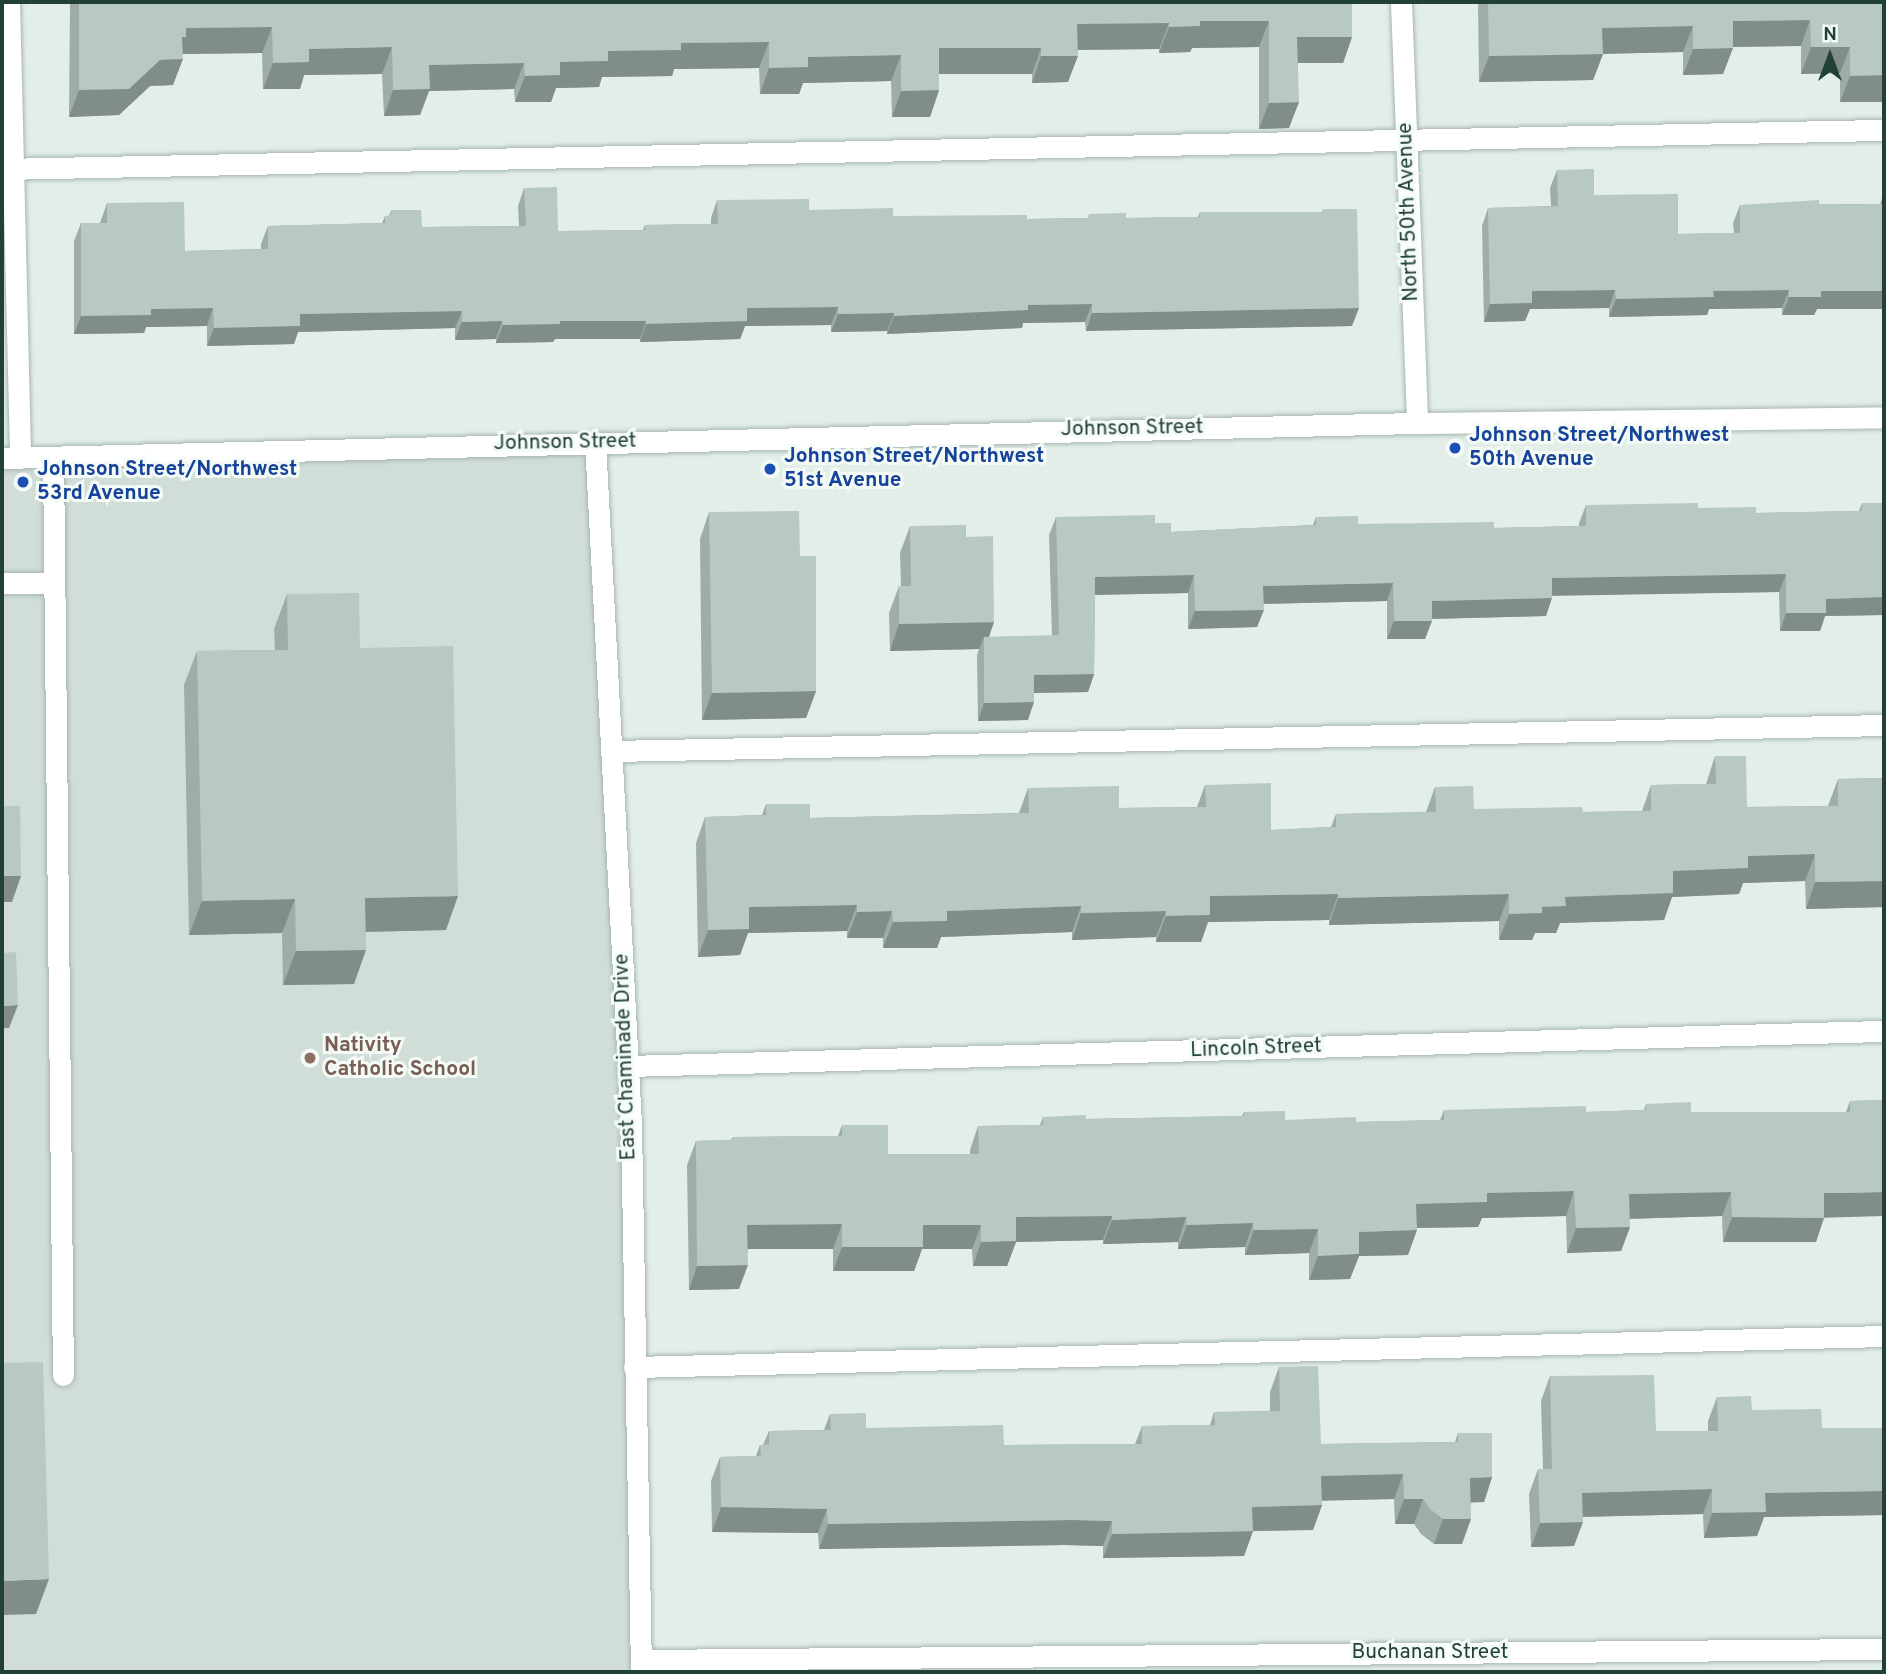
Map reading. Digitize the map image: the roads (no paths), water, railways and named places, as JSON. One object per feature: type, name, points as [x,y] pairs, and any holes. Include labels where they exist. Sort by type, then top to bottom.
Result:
[{"type":"street","points":[[9,2],[11,458]]},
{"type":"street","name":"North 50th Avenue","points":[[1401,2],[1417,423]]},
{"type":"street","points":[[8,169],[1884,130]]},
{"type":"street","name":"Johnson Street","points":[[11,458],[1417,423],[1884,417]]},
{"type":"street","name":"East Chaminade Drive","points":[[595,442],[628,1066],[641,1666]]},
{"type":"street","points":[[53,457],[63,1376]]},
{"type":"street","points":[[2,583],[54,583]]},
{"type":"street","points":[[612,751],[1884,725]]},
{"type":"street","name":"Lincoln Street","points":[[628,1066],[1884,1031]]},
{"type":"street","points":[[634,1367],[1884,1336]]},
{"type":"street","name":"Buchanan Street","points":[[641,1666],[1884,1649]]},
{"type":"place","name":"Johnson Street/Northwest 50th Avenue","points":[[1455,448]]},
{"type":"place","name":"Johnson Street/Northwest 51st Avenue","points":[[770,469]]},
{"type":"place","name":"Johnson Street/Northwest 53rd Avenue","points":[[23,482]]},
{"type":"place","name":"Nativity Catholic School","points":[[310,1058]]}]
